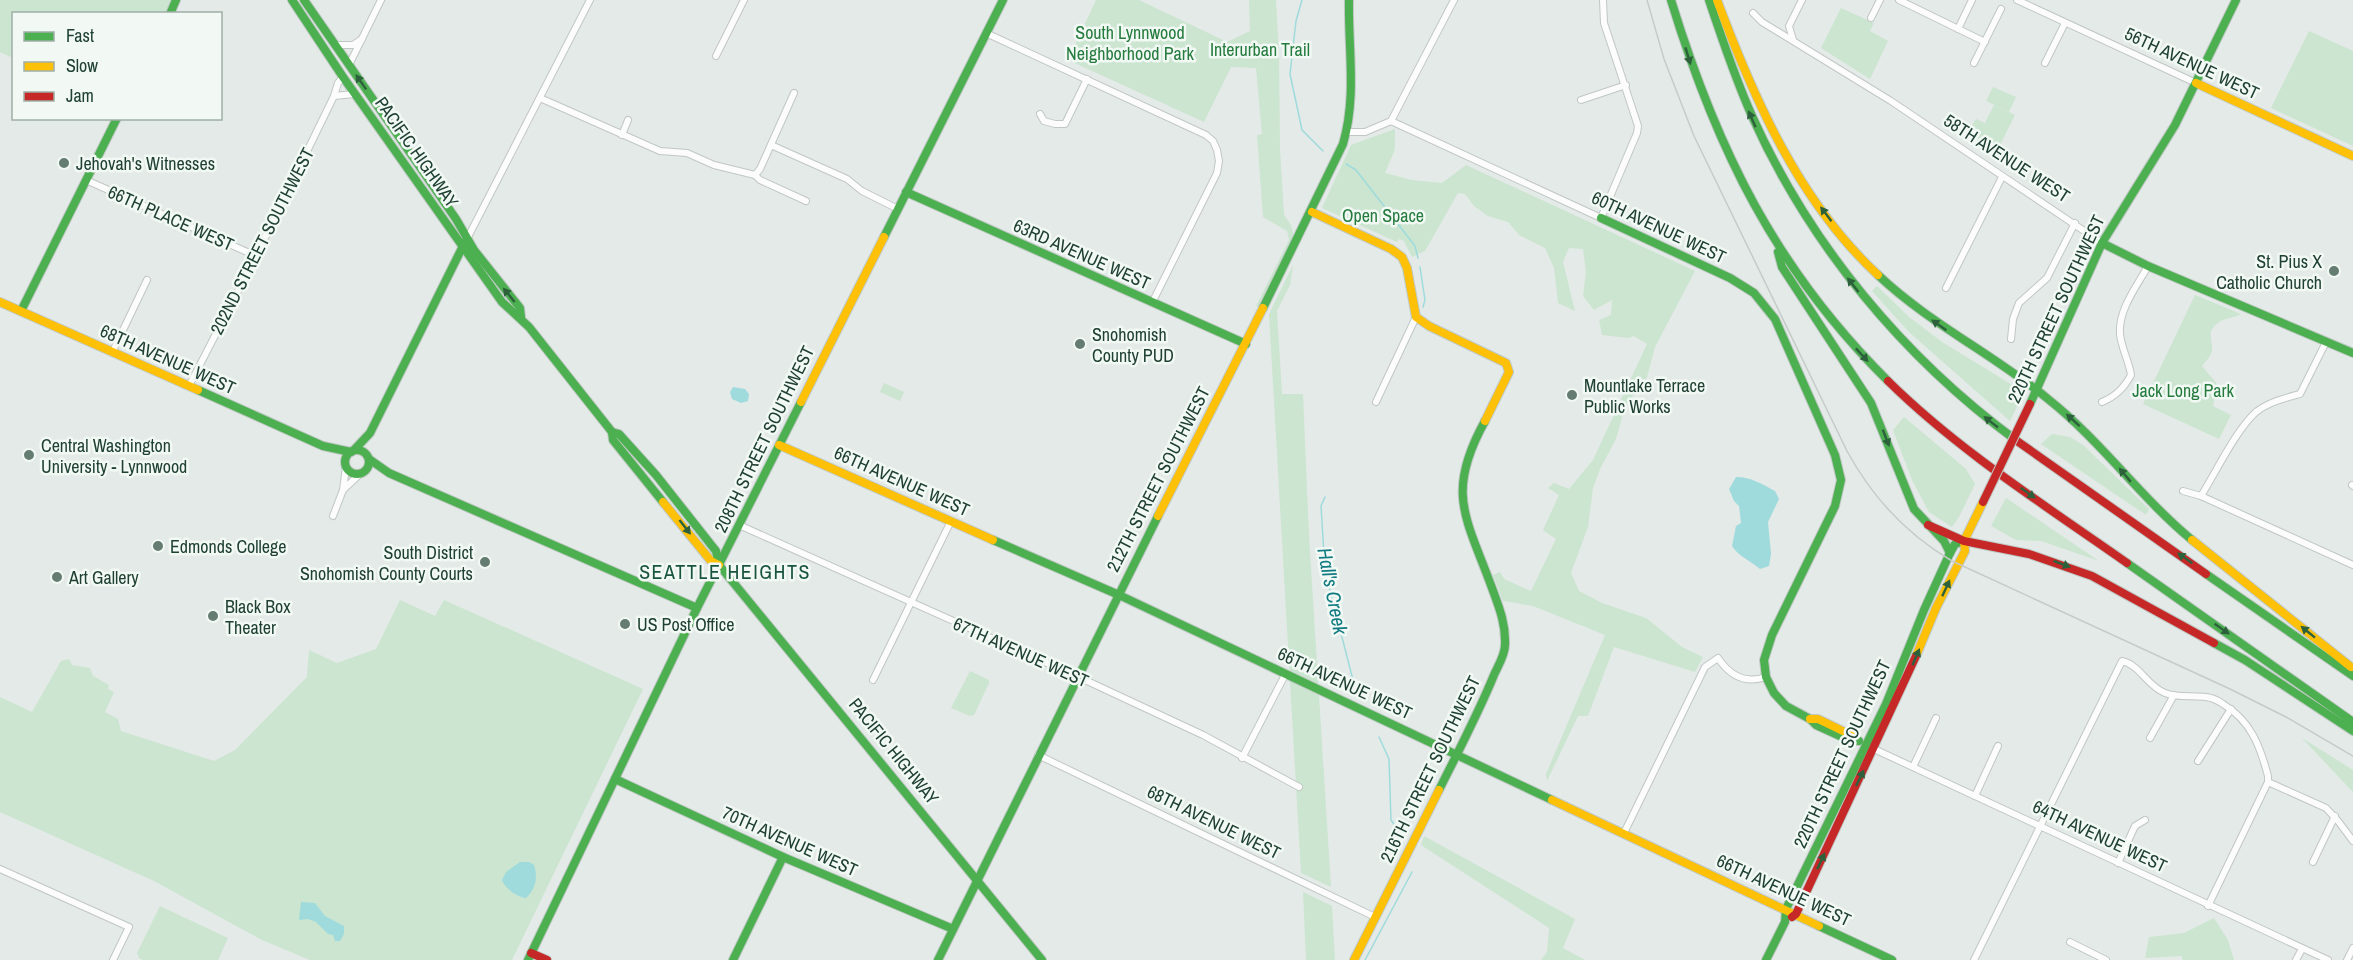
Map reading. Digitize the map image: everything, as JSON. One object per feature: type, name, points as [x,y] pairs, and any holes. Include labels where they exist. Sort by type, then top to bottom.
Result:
[{"type":"main road","name":"PACIFIC HIGHWAY","points":[[292,0],[356,94],[465,243],[520,308],[521,317],[612,432],[620,434],[656,475],[716,551],[720,565],[1042,960]]},
{"type":"main road","name":"PACIFIC HIGHWAY","points":[[304,0],[456,219],[465,243]]},
{"type":"main road","name":"208TH STREET SOUTHWEST","points":[[529,956],[739,525],[1003,0]]},
{"type":"main road","name":"212TH STREET SOUTHWEST","points":[[938,960],[1077,676],[1312,212],[1347,132],[1353,78],[1349,0]]},
{"type":"main road","points":[[1671,0],[1688,60],[1737,177],[1775,242],[1812,296],[1858,351],[1912,405],[1949,436],[2353,722]]},
{"type":"main road","points":[[1709,0],[1737,87],[1787,188],[1842,271],[1904,343],[1937,376],[1996,426],[2353,676]]},
{"type":"main road","points":[[1717,0],[1731,40],[1761,104],[1813,197],[1842,236],[1867,264],[1900,296],[1933,322],[2037,390],[2085,430],[2164,517],[2353,669]]},
{"type":"main road","name":"220TH STREET SOUTHWEST","points":[[1785,922],[1796,914],[1866,745],[1903,686],[1936,608],[1965,551],[1964,541],[2037,390],[2102,243],[2131,193],[2162,147],[2236,0]]},
{"type":"main road","name":"56TH AVENUE WEST","points":[[2196,83],[2353,156]]},
{"type":"main road","points":[[21,311],[116,120]]},
{"type":"main road","name":"63RD AVENUE WEST","points":[[906,192],[1246,344]]},
{"type":"main road","points":[[1312,212],[1391,249],[1402,257],[1407,268],[1416,318]]},
{"type":"main road","name":"60TH AVENUE WEST","points":[[1601,218],[1730,278],[1754,293],[1775,319],[1835,455],[1841,480],[1840,492],[1772,635],[1764,660],[1766,677]]},
{"type":"main road","points":[[1775,242],[1782,267],[1871,403],[1911,503],[1920,518],[1944,541],[1950,553]]},
{"type":"main road","points":[[389,473],[351,472],[346,465],[346,457],[370,433],[465,243]]},
{"type":"main road","name":"58TH AVENUE WEST","points":[[2102,243],[2148,266],[2353,353]]},
{"type":"main road","name":"68TH AVENUE WEST","points":[[0,302],[323,446],[352,451]]},
{"type":"main road","name":"216TH STREET SOUTHWEST","points":[[1354,960],[1483,701],[1505,648],[1504,622],[1463,509],[1461,477],[1474,441],[1508,375],[1508,368],[1506,363],[1416,318]]},
{"type":"main road","points":[[363,473],[369,466],[370,433]]},
{"type":"main road","name":"66TH AVENUE WEST","points":[[779,445],[1119,595],[1892,960]]},
{"type":"main road","name":"68TH AVENUE WEST","points":[[323,446],[346,465]]},
{"type":"main road","points":[[352,451],[361,450],[389,473],[698,608]]},
{"type":"main road","points":[[1928,525],[1964,541],[2029,554],[2092,576],[2245,660],[2353,731]]},
{"type":"main road","name":"220TH STREET SOUTHWEST","points":[[1766,960],[1785,922],[1786,909],[1896,683],[1924,610],[1950,553],[1955,544],[1964,541]]},
{"type":"main road","name":"64TH AVENUE WEST","points":[[1766,677],[1774,693],[1786,706],[1810,719],[1815,725],[1866,745]]},
{"type":"main road","name":"70TH AVENUE WEST","points":[[615,779],[783,857],[953,929]]},
{"type":"main road","points":[[733,960],[783,857]]},
{"type":"main road","points":[[529,956],[547,960]]},
{"type":"street","points":[[349,65],[381,0]]},
{"type":"street","points":[[465,243],[590,0]]},
{"type":"street","points":[[716,56],[744,0]]},
{"type":"street","points":[[1347,132],[1365,132],[1391,121],[1454,0]]},
{"type":"street","points":[[1601,218],[1637,133],[1637,122],[1626,85],[1604,23],[1603,0]]},
{"type":"street","points":[[1794,40],[1789,26],[1802,0]]},
{"type":"street","points":[[1871,18],[1880,0]]},
{"type":"street","points":[[1899,0],[1985,42]]},
{"type":"street","points":[[1958,29],[1972,0]]},
{"type":"street","name":"56TH AVENUE WEST","points":[[2017,0],[2030,3],[2065,23],[2196,83]]},
{"type":"street","points":[[1974,63],[2001,9]]},
{"type":"street","name":"58TH AVENUE WEST","points":[[1752,13],[1761,22],[1891,101],[2102,243]]},
{"type":"street","points":[[2045,63],[2065,23]]},
{"type":"street","points":[[986,33],[1206,135],[1213,141],[1219,161],[1217,173],[1152,303]]},
{"type":"street","points":[[335,45],[353,45],[362,39]]},
{"type":"street","name":"202ND STREET SOUTHWEST","points":[[189,386],[256,256],[334,96],[338,83],[344,77]]},
{"type":"street","points":[[1040,114],[1044,121],[1065,124],[1087,79]]},
{"type":"street","points":[[1581,100],[1626,85]]},
{"type":"street","points":[[755,175],[771,146],[794,93]]},
{"type":"street","points":[[334,96],[356,94]]},
{"type":"street","points":[[540,98],[660,151],[687,153],[714,165],[755,175],[760,180],[806,201]]},
{"type":"street","points":[[622,135],[628,120]]},
{"type":"street","name":"60TH AVENUE WEST","points":[[1391,121],[1601,218]]},
{"type":"street","points":[[771,146],[847,179],[862,191],[898,209]]},
{"type":"street","points":[[1946,288],[2002,177]]},
{"type":"street","name":"66TH PLACE WEST","points":[[86,180],[256,256]]},
{"type":"street","points":[[2011,339],[2013,319],[2019,303],[2047,278],[2075,223]]},
{"type":"street","points":[[2102,402],[2113,397],[2125,386],[2131,375],[2120,337],[2120,321],[2148,266]]},
{"type":"street","points":[[112,352],[147,280]]},
{"type":"street","points":[[1376,402],[1416,318]]},
{"type":"street","points":[[2201,496],[2242,429],[2257,412],[2277,400],[2300,394],[2326,342]]},
{"type":"street","points":[[333,516],[343,490],[346,465]]},
{"type":"street","points":[[343,490],[363,473]]},
{"type":"street","points":[[2183,491],[2201,496],[2353,565]]},
{"type":"street","points":[[873,680],[951,521]]},
{"type":"street","name":"67TH AVENUE WEST","points":[[739,525],[1077,676],[1203,735],[1299,787]]},
{"type":"street","points":[[1624,833],[1705,667],[1718,658],[1724,668],[1742,679],[1753,681],[1766,677]]},
{"type":"street","points":[[1974,960],[2122,661],[2131,663],[2151,684],[2166,694],[2212,698],[2231,709],[2245,720],[2258,742],[2268,782],[2208,906]]},
{"type":"street","points":[[1242,758],[1286,674]]},
{"type":"street","points":[[2150,738],[2174,695]]},
{"type":"street","points":[[2198,761],[2231,709]]},
{"type":"street","points":[[1913,766],[1936,718]]},
{"type":"street","name":"64TH AVENUE WEST","points":[[1866,745],[2328,960]]},
{"type":"street","points":[[1975,796],[1998,746]]},
{"type":"street","name":"68TH AVENUE WEST","points":[[1038,756],[1375,917]]},
{"type":"street","points":[[2268,782],[2321,806],[2335,816],[2353,841]]},
{"type":"street","points":[[2313,862],[2335,816]]},
{"type":"street","points":[[2118,863],[2135,826],[2145,820]]},
{"type":"street","points":[[0,869],[129,927],[113,960]]},
{"type":"street","points":[[2070,942],[2106,960]]},
{"type":"street","points":[[2347,960],[2353,948]]},
{"type":"street","points":[[2296,960],[2302,949]]},
{"type":"green space","points":[[0,0],[173,0],[167,12],[12,12],[12,58],[0,52]]},
{"type":"green space","name":"South Lynnwood Neighborhood Park","points":[[1096,0],[1139,0],[1227,42],[1250,31],[1249,0],[1276,0],[1284,215],[1291,225],[1294,237],[1259,308],[1256,306],[1289,240],[1287,231],[1263,217],[1257,135],[1262,134],[1256,68],[1231,67],[1204,122],[1068,60]]},
{"type":"green space","points":[[1841,8],[1874,23],[1870,31],[1888,41],[1870,79],[1821,48]]},
{"type":"green space","points":[[2309,31],[2353,51],[2353,146],[2271,108]]},
{"type":"green space","points":[[1993,87],[2016,97],[2009,112],[1986,101]]},
{"type":"green space","points":[[1994,105],[2015,115],[1996,153],[1977,140],[1981,130],[1980,132],[1971,127],[1976,119],[1985,123]]},
{"type":"green space","name":"Open Space","points":[[1395,129],[1395,149],[1385,173],[1412,180],[1442,183],[1466,165],[1695,271],[1655,347],[1647,377],[1625,406],[1616,439],[1593,488],[1588,527],[1571,573],[1579,591],[1602,603],[1646,618],[1682,647],[1703,657],[1695,672],[1614,647],[1588,716],[1578,716],[1547,781],[1546,774],[1605,635],[1533,606],[1503,601],[1493,575],[1500,572],[1504,579],[1531,591],[1556,539],[1543,530],[1559,495],[1548,488],[1554,483],[1569,489],[1593,460],[1647,344],[1634,336],[1628,338],[1602,335],[1599,320],[1611,315],[1612,300],[1594,310],[1583,296],[1586,272],[1583,249],[1569,248],[1563,262],[1575,311],[1558,303],[1554,268],[1545,248],[1519,235],[1508,222],[1488,216],[1474,206],[1465,194],[1458,193],[1425,251],[1412,257],[1404,241],[1399,239],[1397,242],[1322,208],[1351,145]]},
{"type":"green space","points":[[1293,265],[1290,285],[1277,311],[1282,394],[1303,394],[1309,536],[1331,887],[1301,873],[1269,314]]},
{"type":"green space","points":[[1877,286],[1909,317],[1942,342],[2014,386],[2020,400],[2010,421],[1909,332],[1872,291]]},
{"type":"green space","name":"Jack Long Park","points":[[2195,295],[2241,314],[2220,321],[2214,326],[2211,332],[2211,352],[2202,366],[2217,384],[2213,406],[2231,415],[2219,439],[2143,404]]},
{"type":"green space","points":[[884,383],[904,392],[900,401],[880,392]]},
{"type":"green space","points":[[1904,417],[1966,469],[1975,484],[1952,527],[1929,512],[1912,480],[1893,430]]},
{"type":"green space","points":[[2052,434],[2070,437],[2083,445],[2149,509],[2146,515],[2041,444]]},
{"type":"green space","points":[[2006,498],[2099,561],[2041,541],[2016,540],[1991,526]]},
{"type":"green space","points":[[400,600],[435,616],[444,600],[643,689],[512,960],[310,960],[262,940],[154,881],[0,812],[0,697],[32,712],[61,661],[69,659],[72,665],[90,668],[93,676],[109,685],[108,689],[114,692],[105,712],[118,719],[121,731],[214,761],[235,750],[307,677],[309,650],[337,663],[376,649]]},
{"type":"green space","points":[[970,671],[989,680],[989,683],[974,715],[970,716],[951,708]]},
{"type":"green space","points":[[2302,738],[2353,770],[2353,792]]},
{"type":"green space","points":[[1424,836],[1575,919],[1563,948],[1585,960],[1541,960],[1547,952],[1549,928],[1421,845]]},
{"type":"green space","points":[[1303,892],[1332,906],[1335,960],[1306,960]]},
{"type":"green space","points":[[160,906],[228,938],[218,960],[143,960],[139,958],[137,953]]},
{"type":"green space","points":[[2214,918],[2228,940],[2234,960],[2183,960],[2181,956],[2145,958],[2149,937],[2184,933]]},
{"type":"water","points":[[733,387],[745,389],[749,394],[748,401],[741,403],[732,399],[730,392]]},
{"type":"water","points":[[1736,477],[1766,486],[1775,491],[1779,499],[1768,522],[1771,554],[1769,566],[1760,569],[1732,546],[1736,526],[1741,523],[1739,506],[1729,489]]},
{"type":"water","points":[[520,862],[529,862],[534,865],[535,869],[534,887],[526,898],[512,892],[502,880],[506,872]]},
{"type":"water","points":[[301,902],[315,903],[325,916],[344,926],[344,934],[340,941],[335,941],[333,935],[328,934],[316,922],[308,919],[299,920]]},
{"type":"waterway","name":"Hall's Creek","points":[[1302,0],[1296,21],[1290,74],[1302,130],[1323,151]]},
{"type":"waterway","name":"Hall's Creek","points":[[1346,164],[1356,170],[1415,246],[1418,258]]},
{"type":"waterway","name":"Hall's Creek","points":[[1420,267],[1425,300],[1423,307]]},
{"type":"waterway","name":"Hall's Creek","points":[[1325,497],[1321,506],[1325,571],[1354,684]]},
{"type":"waterway","name":"Hall's Creek","points":[[1379,737],[1389,759],[1391,820],[1403,836]]},
{"type":"waterway","name":"Hall's Creek","points":[[1365,960],[1412,872]]},
{"type":"tram line","points":[[1647,0],[1664,59],[1694,136],[1847,451],[1867,484],[1892,513],[1920,539],[1952,561],[2230,689],[2286,717],[2353,756]]},
{"type":"traffic: fast","points":[[171,12],[176,0]]},
{"type":"traffic: fast","points":[[292,0],[343,77],[502,302],[529,327],[612,432],[613,440],[663,502]]},
{"type":"traffic: fast","points":[[304,0],[456,219],[474,250],[520,308],[521,317]]},
{"type":"traffic: fast","points":[[884,237],[1003,0]]},
{"type":"traffic: fast","points":[[1263,308],[1343,144],[1351,90],[1349,0]]},
{"type":"traffic: fast","points":[[1671,0],[1709,107],[1730,157],[1755,205],[1782,251],[1813,296],[1848,339],[1888,381]]},
{"type":"traffic: fast","points":[[1709,0],[1734,73],[1775,164],[1831,253],[1898,335],[1975,408],[2017,441]]},
{"type":"traffic: fast","points":[[2030,404],[2102,243],[2175,125],[2236,0]]},
{"type":"traffic: fast","points":[[21,311],[116,120]]},
{"type":"traffic: fast","points":[[906,192],[1246,344]]},
{"type":"traffic: fast","points":[[1601,218],[1730,278],[1754,293],[1775,319],[1835,455],[1841,480],[1835,506],[1772,635],[1764,660],[1766,677],[1774,693],[1786,706],[1810,719],[1816,725],[1851,741],[1859,741]]},
{"type":"traffic: fast","points":[[354,450],[370,433],[465,242]]},
{"type":"traffic: fast","points":[[2102,243],[2148,266],[2353,353]]},
{"type":"traffic: fast","points":[[1778,252],[1782,267],[1871,403],[1914,509],[1944,541],[1950,553]]},
{"type":"traffic: fast","points":[[1878,275],[1919,309],[2027,383],[2067,415],[2155,506],[2192,540]]},
{"type":"traffic: fast","points":[[198,390],[323,446],[351,452]]},
{"type":"traffic: fast","points":[[528,960],[697,608],[801,402]]},
{"type":"traffic: fast","points":[[1439,790],[1505,649],[1502,616],[1474,542],[1464,505],[1463,487],[1466,467],[1485,421]]},
{"type":"traffic: fast","points":[[612,432],[619,434],[656,475],[716,551],[719,565],[1042,960]]},
{"type":"traffic: fast","points":[[357,450],[366,453],[369,462],[366,471],[357,474],[348,471],[345,462],[348,453],[357,450]]},
{"type":"traffic: fast","points":[[369,459],[389,473],[697,608]]},
{"type":"traffic: fast","points":[[938,960],[1158,516]]},
{"type":"traffic: fast","points":[[993,540],[1119,595],[1552,800]]},
{"type":"traffic: fast","points":[[1766,960],[1785,922],[1786,909],[1886,704],[1950,553],[1955,544],[1964,541]]},
{"type":"traffic: fast","points":[[2127,563],[2353,722]]},
{"type":"traffic: fast","points":[[2206,574],[2353,676]]},
{"type":"traffic: fast","points":[[2214,643],[2245,660],[2353,731]]},
{"type":"traffic: fast","points":[[615,779],[783,857],[953,929]]},
{"type":"traffic: fast","points":[[733,960],[783,857]]},
{"type":"traffic: fast","points":[[1819,926],[1892,960]]},
{"type":"traffic: slow","points":[[1717,0],[1763,111],[1802,182],[1850,246],[1878,275]]},
{"type":"traffic: slow","points":[[2196,83],[2353,156]]},
{"type":"traffic: slow","points":[[1312,212],[1391,249],[1402,257],[1407,268],[1416,317],[1429,326],[1506,363],[1509,372],[1485,421]]},
{"type":"traffic: slow","points":[[801,402],[884,237]]},
{"type":"traffic: slow","points":[[0,302],[198,390]]},
{"type":"traffic: slow","points":[[1158,516],[1263,308]]},
{"type":"traffic: slow","points":[[779,445],[993,540]]},
{"type":"traffic: slow","points":[[663,502],[711,561],[719,565]]},
{"type":"traffic: slow","points":[[1916,656],[1936,608],[1965,551],[1964,541],[1983,502]]},
{"type":"traffic: slow","points":[[2192,540],[2351,667]]},
{"type":"traffic: slow","points":[[1810,719],[1818,719],[1853,736]]},
{"type":"traffic: slow","points":[[1354,960],[1439,790]]},
{"type":"traffic: slow","points":[[1552,800],[1819,926]]},
{"type":"traffic: jam","points":[[1888,381],[1915,407],[1973,454],[2127,563]]},
{"type":"traffic: jam","points":[[1983,502],[2030,404]]},
{"type":"traffic: jam","points":[[2017,441],[2206,574]]},
{"type":"traffic: jam","points":[[1928,525],[1964,541],[2029,554],[2092,576],[2214,643]]},
{"type":"traffic: jam","points":[[1792,917],[1796,914],[1916,656]]},
{"type":"traffic: jam","points":[[531,953],[547,960]]},
{"type":"place","name":"Jehovah's Witnesses","points":[[64,163]]},
{"type":"place","name":"St. Pius X Catholic Church","points":[[2334,271]]},
{"type":"place","name":"Snohomish County PUD","points":[[1080,344]]},
{"type":"place","name":"Mountlake Terrace Public Works","points":[[1572,395]]},
{"type":"place","name":"Central Washington University - Lynnwood","points":[[29,455]]},
{"type":"place","name":"Edmonds College","points":[[158,546]]},
{"type":"place","name":"South District Snohomish County Courts","points":[[485,562]]},
{"type":"place","name":"Art Gallery","points":[[57,577]]},
{"type":"place","name":"Black Box Theater","points":[[213,616]]},
{"type":"place","name":"US Post Office","points":[[625,624]]},
{"type":"district","name":"SEATTLE HEIGHTS","points":[[725,571]]},
{"type":"park label","name":"Interurban Trail","points":[[1260,49]]}]
